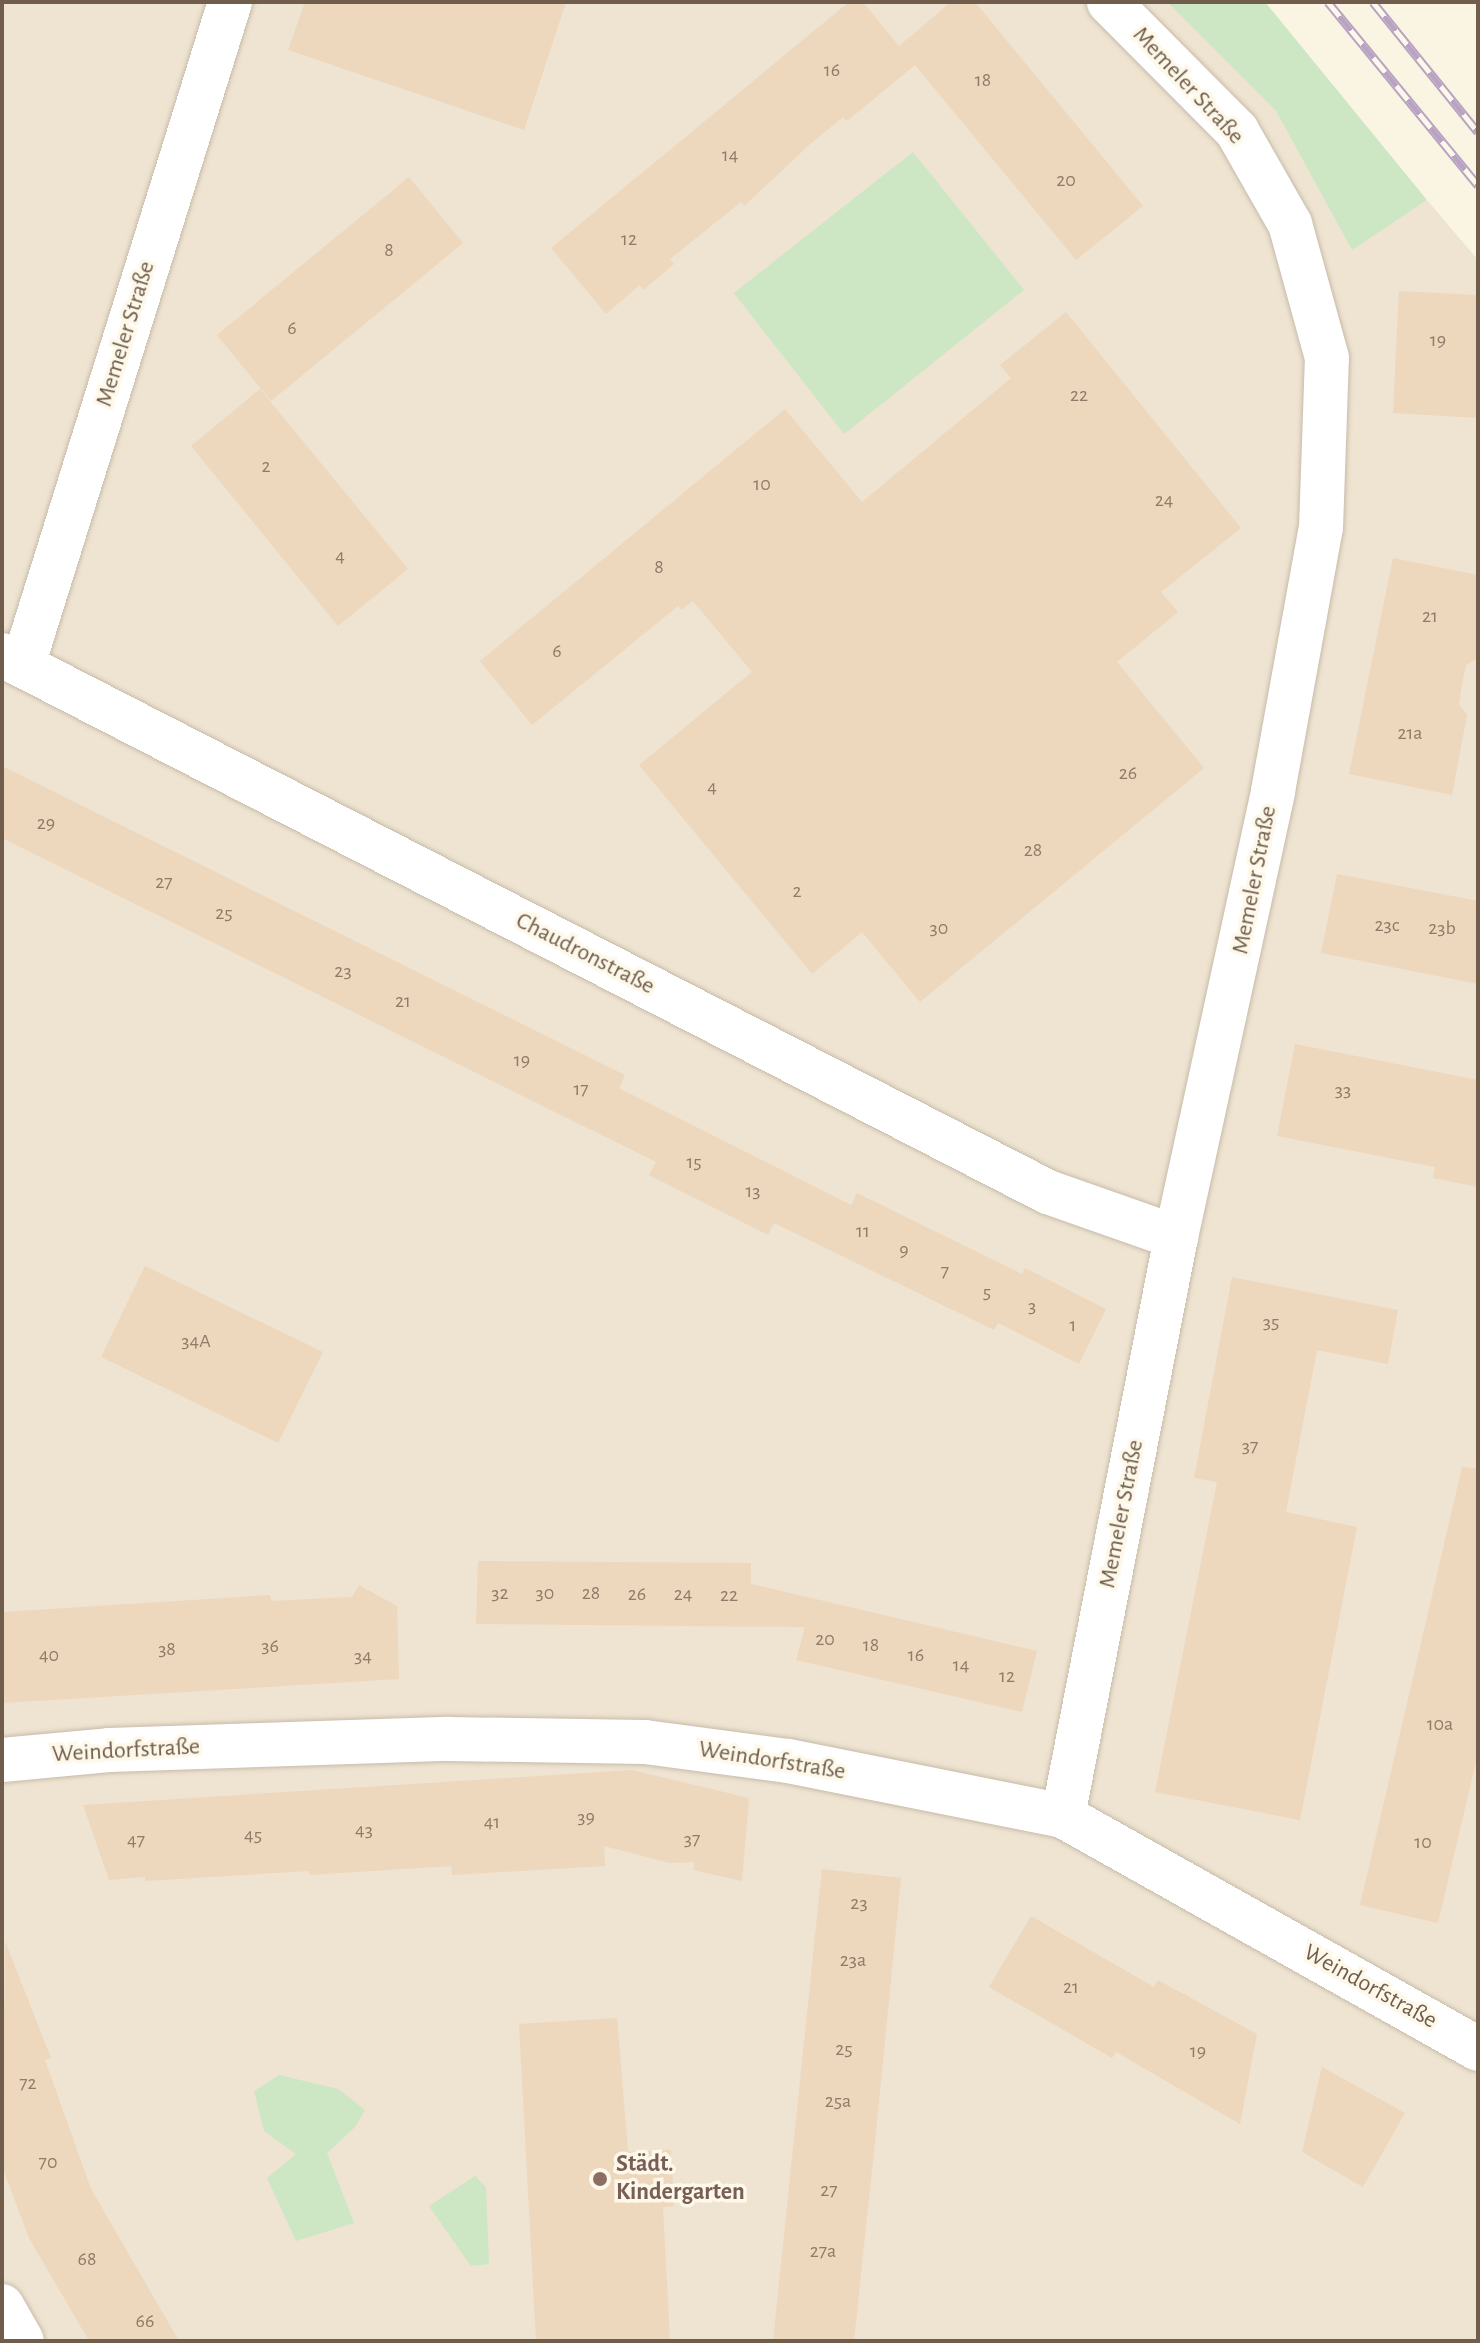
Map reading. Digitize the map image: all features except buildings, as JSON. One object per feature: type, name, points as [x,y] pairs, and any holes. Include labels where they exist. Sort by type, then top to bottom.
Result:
[{"type":"street","name":"Memeler Straße","points":[[13,660],[230,2]]},
{"type":"street","name":"Memeler Straße","points":[[1063,1816],[1176,1237],[1244,931],[1321,528],[1327,358],[1290,224],[1237,131],[1109,2]]},
{"type":"street","name":"Chaudronstraße","points":[[13,660],[1048,1192],[1176,1237]]},
{"type":"street","name":"Weindorfstraße","points":[[2,1760],[109,1750],[449,1739],[645,1742],[788,1761],[1063,1816],[1478,2049]]},
{"type":"street","points":[[2,2306],[22,2341]]},
{"type":"shaded area","points":[[2,2],[1167,2],[1276,111],[1352,249],[1427,200],[1478,260],[1478,2341],[2,2341]]},
{"type":"green space","points":[[1167,2],[1265,2],[1427,200],[1352,250],[1276,111]]},
{"type":"green space","points":[[913,152],[1024,290],[844,434],[734,293]]},
{"type":"green space","points":[[279,2075],[338,2089],[365,2110],[355,2127],[327,2153],[354,2223],[296,2241],[267,2178],[296,2154],[264,2131],[254,2091]]},
{"type":"green space","points":[[475,2176],[486,2187],[489,2264],[471,2266],[429,2206]]},
{"type":"railway","points":[[1328,2],[1478,185]]},
{"type":"railway","points":[[1373,2],[1478,132]]},
{"type":"place","name":"Städt. Kindergarten","points":[[600,2179]]}]
